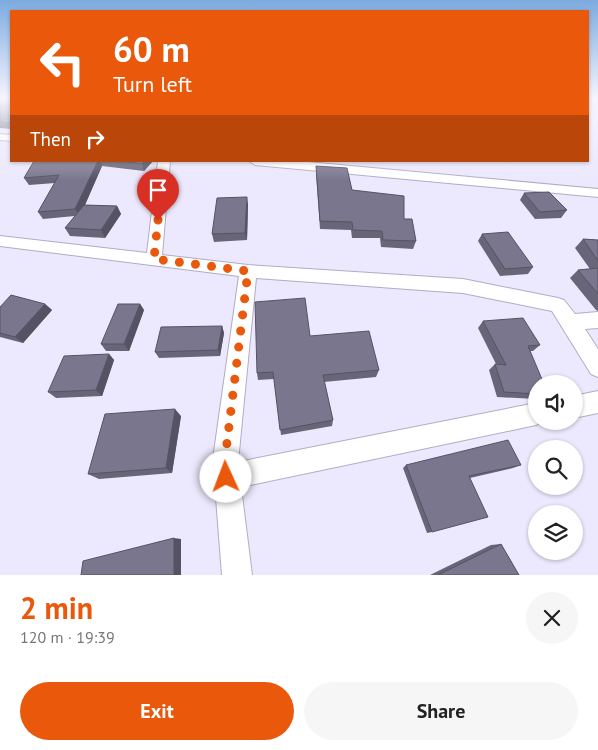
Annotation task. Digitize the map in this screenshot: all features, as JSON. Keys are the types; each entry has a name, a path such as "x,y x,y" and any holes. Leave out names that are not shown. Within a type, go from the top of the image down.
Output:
{"street":[{"path":"154,259 164,162"},
{"path":"266,162 598,193"},
{"path":"0,241 248,271 463,286 558,305 598,367"},
{"path":"236,575 225,459 248,271"},
{"path":"570,322 598,320"},
{"path":"583,404 598,402"},
{"path":"226,477 528,416"}],"building":[{"path":"33,162 98,162 75,209 38,212 59,175 24,178"},
{"path":"316,166 347,168 352,190 404,196 404,219 412,219 416,241 383,240 382,231 353,230 352,222 320,221"},
{"path":"549,192 567,210 540,212 524,193"},
{"path":"247,197 245,233 212,234 217,198"},
{"path":"84,205 117,206 101,230 65,228"},
{"path":"508,232 533,267 505,269 482,234"},
{"path":"583,239 598,240 598,261"},
{"path":"598,268 598,294 578,270"},
{"path":"11,295 45,304 15,337 0,333 0,307"},
{"path":"305,298 310,336 369,331 379,370 323,375 333,420 280,430 273,372 257,373 255,302"},
{"path":"118,304 140,304 124,344 101,344"},
{"path":"523,318 540,345 528,346 540,375 528,375 528,394 504,392 495,364 506,365 483,321"},
{"path":"222,326 218,350 155,352 161,327"},
{"path":"109,354 96,390 48,392 64,356"},
{"path":"175,409 166,468 88,474 105,414"},
{"path":"508,440 521,465 469,476 488,517 432,532 406,465"},
{"path":"174,538 174,575 81,575 83,561"},
{"path":"501,544 519,575 438,575"}],"route":[{"path":"158,220 154,259 248,271 225,459 226,477"}]}
